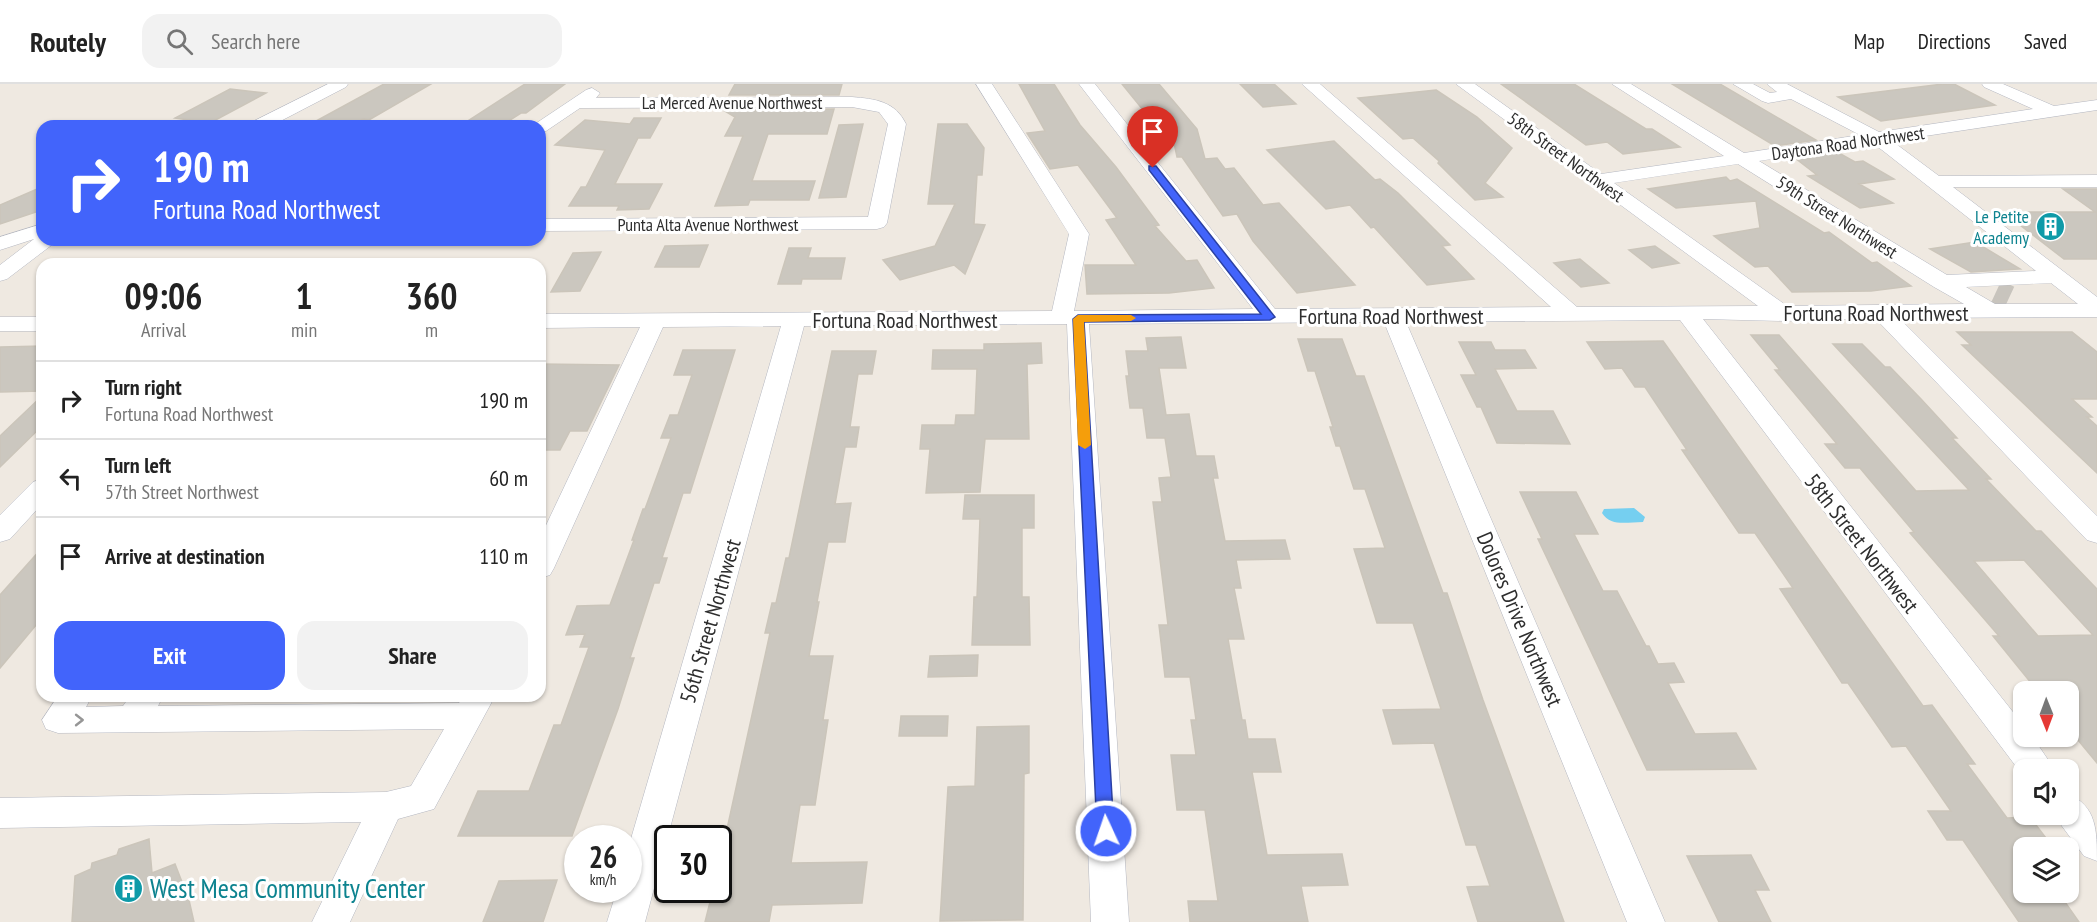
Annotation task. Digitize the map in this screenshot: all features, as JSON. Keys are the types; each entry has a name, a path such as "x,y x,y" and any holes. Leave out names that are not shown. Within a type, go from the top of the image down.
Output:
{"street":[{"path":"270,120 340,84"},
{"path":"546,123 606,84"},
{"path":"984,84 1079,234 1070,319 1110,922"},
{"path":"1087,84 1270,317"},
{"path":"1310,84 1573,315"},
{"name":"58th Street Northwest","path":"1464,84 1784,314"},
{"name":"59th Street Northwest","path":"1620,84 1670,114 1746,151 1942,282 2007,296"},
{"path":"1741,84 1794,94 1878,139 2097,309"},
{"path":"1990,84 2053,112"},
{"path":"1658,90 1692,110 1746,151"},
{"path":"1771,91 1822,128"},
{"name":"La Merced Avenue Northwest","path":"577,103 852,102 885,108 894,114 897,124 877,224"},
{"name":"Daytona Road Northwest","path":"1598,180 1746,151 1878,139 2097,105"},
{"path":"1670,114 1692,110"},
{"path":"1936,182 2097,181"},
{"name":"Punta Alta Avenue Northwest","path":"546,225 877,224"},
{"path":"0,244 36,232"},
{"path":"0,275 38,246"},
{"path":"1942,282 2007,296 2056,276"},
{"name":"Fortuna Road Northwest","path":"546,321 1882,313 2007,296 2097,309"},
{"path":"1882,313 2097,533"},
{"name":"58th Street Northwest","path":"1688,315 2030,759"},
{"name":"Dolores Drive Northwest","path":"1392,316 1647,922"},
{"name":"56th Street Northwest","path":"626,922 794,320"},
{"path":"546,555 654,321"},
{"path":"0,324 36,324"},
{"path":"0,532 36,494"},
{"path":"0,813 386,807 422,798 474,706 139,708 58,720 72,702"},
{"path":"331,922 386,807"},
{"path":"2079,822 2097,845"}],"water":[{"path":"1634,508 1645,517 1643,522 1615,522 1602,513 1604,509"}],"building":[{"path":"384,84 431,84 369,120 318,120"},
{"path":"525,84 565,84 526,113 521,113 510,120 469,120"},
{"path":"735,84 842,84 839,95 729,95"},
{"path":"1019,84 1054,84 1080,125 1116,167 1159,225 1155,226 1186,261 1197,260 1214,288 1169,293 1087,294 1085,265 1136,265 1106,220 1117,218 1078,165 1050,169 1027,133 1045,131"},
{"path":"1122,84 1159,84 1197,129 1205,159 1217,158 1225,169 1234,168 1263,205 1279,203 1355,285 1297,293 1253,241 1237,214 1223,216 1182,157 1177,157 1169,119 1152,121"},
{"path":"1240,84 1274,84 1296,104 1263,107"},
{"path":"1501,84 1574,84 1646,129 1652,129 1680,147 1623,154 1607,142 1586,145"},
{"path":"1672,84 1720,84 1816,140 1775,146"},
{"path":"1954,84 1995,105 1881,121 1838,97"},
{"path":"230,89 266,93 216,120 175,118"},
{"path":"1436,90 1477,117 1512,148 1485,183 1503,197 1475,200 1438,163 1439,161 1413,138 1403,139 1358,98"},
{"path":"834,109 827,134 768,134 752,181 815,181 809,200 750,200 748,205 715,206 743,136 725,136 735,117 723,110"},
{"path":"634,118 661,118 650,138 638,138 615,184 662,184 649,209 617,210 619,206 569,206 581,187 586,187 605,150 555,145 585,120 630,124"},
{"path":"863,124 846,197 819,198 839,125"},
{"path":"938,124 967,124 984,148 982,175 977,175 974,224 985,225 965,274 954,265 900,280 883,260 935,246 955,204 928,204"},
{"path":"1334,141 1375,180 1380,179 1398,193 1450,245 1442,246 1474,279 1427,285 1374,227 1371,228 1350,205 1326,209 1267,150"},
{"path":"1837,152 1855,162 1863,161 1894,179 1859,184 1893,203 1860,208 1808,176 1817,175 1795,158"},
{"path":"1726,177 1730,181 1737,179 1824,233 1829,232 1872,263 1877,262 1911,286 1871,291 1792,292 1768,266 1755,267 1714,236 1760,228 1756,201 1676,208 1648,189"},
{"name":"Le Petite Academy","path":"2063,189 2097,189 2097,259 2064,259 2003,212 2095,212"},
{"path":"36,190 36,212 0,224 0,205"},
{"path":"1975,242 2020,269 1971,272 1930,249"},
{"path":"708,245 699,267 655,267 665,246"},
{"path":"1655,246 1679,263 1652,268 1629,250"},
{"path":"789,248 811,248 808,258 845,258 841,279 802,279 801,284 778,284"},
{"path":"601,252 580,291 551,292 573,253"},
{"path":"1580,259 1609,283 1581,287 1554,263"},
{"path":"1957,332 2072,332 2097,352 2097,399 2072,399 2092,417 2087,417 2097,426 2097,473 1962,345 1971,345"},
{"path":"1751,335 1779,335 1916,491 1969,490 1833,344 1862,344 1885,367 1890,367 1921,399 1957,438 1952,438 1991,479 1986,479 2097,589 2097,763 2079,741 2079,681 2030,681 1993,636 1999,636 1910,533 1914,532 1860,468 1845,468 1825,444 1837,444 1775,370 1780,370","holes":["2024,560 2093,635 2038,636 1974,561"]},
{"path":"1181,337 1186,368 1159,368 1166,415 1189,414 1196,456 1214,456 1218,478 1213,478 1225,541 1285,540 1290,559 1236,560 1241,588 1234,588 1244,639 1228,639 1242,720 1245,720 1248,739 1275,739 1281,772 1252,772 1267,855 1342,854 1348,885 1301,886 1308,922 1190,922 1188,901 1218,901 1205,810 1177,810 1171,755 1196,755 1191,720 1196,720 1190,677 1165,677 1159,625 1168,625 1153,502 1162,502 1159,478 1171,477 1165,438 1147,438 1143,408 1130,408 1126,376 1129,376 1126,351 1148,351 1146,338"},
{"path":"1298,339 1342,339 1356,376 1364,376 1443,593 1447,593 1483,700 1564,922 1478,922 1467,887 1490,886 1476,845 1466,845 1434,743 1393,744 1383,710 1441,709 1413,623 1377,623 1354,549 1385,548 1365,489 1354,489 1340,446 1336,446 1330,427 1333,427 1315,371 1308,371"},
{"path":"1663,341 1923,706 1932,705 1975,764 1967,764 2007,818 2013,818 2013,825 2036,825 2045,837 2013,837 2013,903 2066,903 2079,922 2019,922 1963,840 1947,840 1928,811 1951,811 1906,746 1892,747 1848,683 1842,683 1780,589 1793,588 1755,533 1739,533 1682,450 1687,450 1645,387 1635,387 1622,368 1605,369 1587,342"},
{"path":"1459,342 1491,342 1495,350 1525,350 1536,368 1495,369 1517,411 1553,411 1570,444 1497,443 1481,407 1477,407 1461,375 1476,375"},
{"path":"1041,343 1042,363 1027,364 1029,439 985,439 980,492 926,493 930,449 920,449 922,425 955,425 956,415 975,415 977,369 932,369 933,350 984,350 984,344"},
{"path":"36,346 36,391 0,392 0,347"},
{"path":"683,350 735,350 690,493 683,493 662,558 667,558 659,583 654,583 630,658 634,658 618,709 576,825 564,825 564,836 458,836 478,791 529,791 554,725 561,725 589,647 580,647 585,634 566,635 577,606 610,605 643,509 645,509 671,438 661,438 670,415 678,415 692,375 674,375"},
{"path":"832,351 876,351 872,374 858,374 850,427 859,427 856,447 845,447 835,504 851,503 845,542 828,542 817,602 819,602 809,656 833,656 823,720 828,720 815,805 800,805 791,863 867,862 862,903 772,905 769,922 705,922 710,903 732,903 732,825 728,825 770,633 765,633 772,603 776,603 786,558 789,558"},
{"path":"546,364 619,365 587,431 570,431 560,450 546,450"},
{"path":"36,402 36,432 0,467 0,436"},
{"path":"1520,492 1576,492 1598,534 1574,534 1603,591 1617,591 1658,664 1674,663 1684,682 1668,683 1695,734 1736,733 1756,769 1647,770 1538,539 1542,539"},
{"path":"965,495 1034,495 1034,528 1022,528 1022,597 1029,597 1030,645 972,645 974,597 977,597 980,519 963,519"},
{"path":"36,555 36,625 0,668 0,595"},
{"path":"978,655 977,676 928,677 930,656"},
{"path":"901,716 948,716 947,736 899,736"},
{"path":"1029,726 1029,773 1024,774 1023,920 940,921 948,787 975,786 977,727"},
{"name":"West Mesa Community Center","path":"149,839 152,873 175,864 189,900 194,922 72,922 75,876 91,869 92,863 117,855 119,849"},
{"path":"1751,855 1769,890 1755,890 1771,922 1719,922 1687,856"},
{"path":"557,880 543,922 483,922 499,881"}],"tunnel":[{"path":"1996,292 2009,298"}],"slow traffic":[{"path":"1085,445 1078,319 1131,318"}],"place":[{"name":"Le Petite Academy","path":"2050,226"},
{"name":"West Mesa Community Center","path":"129,888"}],"route":[{"path":"1106,831 1078,319 1270,317 1153,168"}]}
